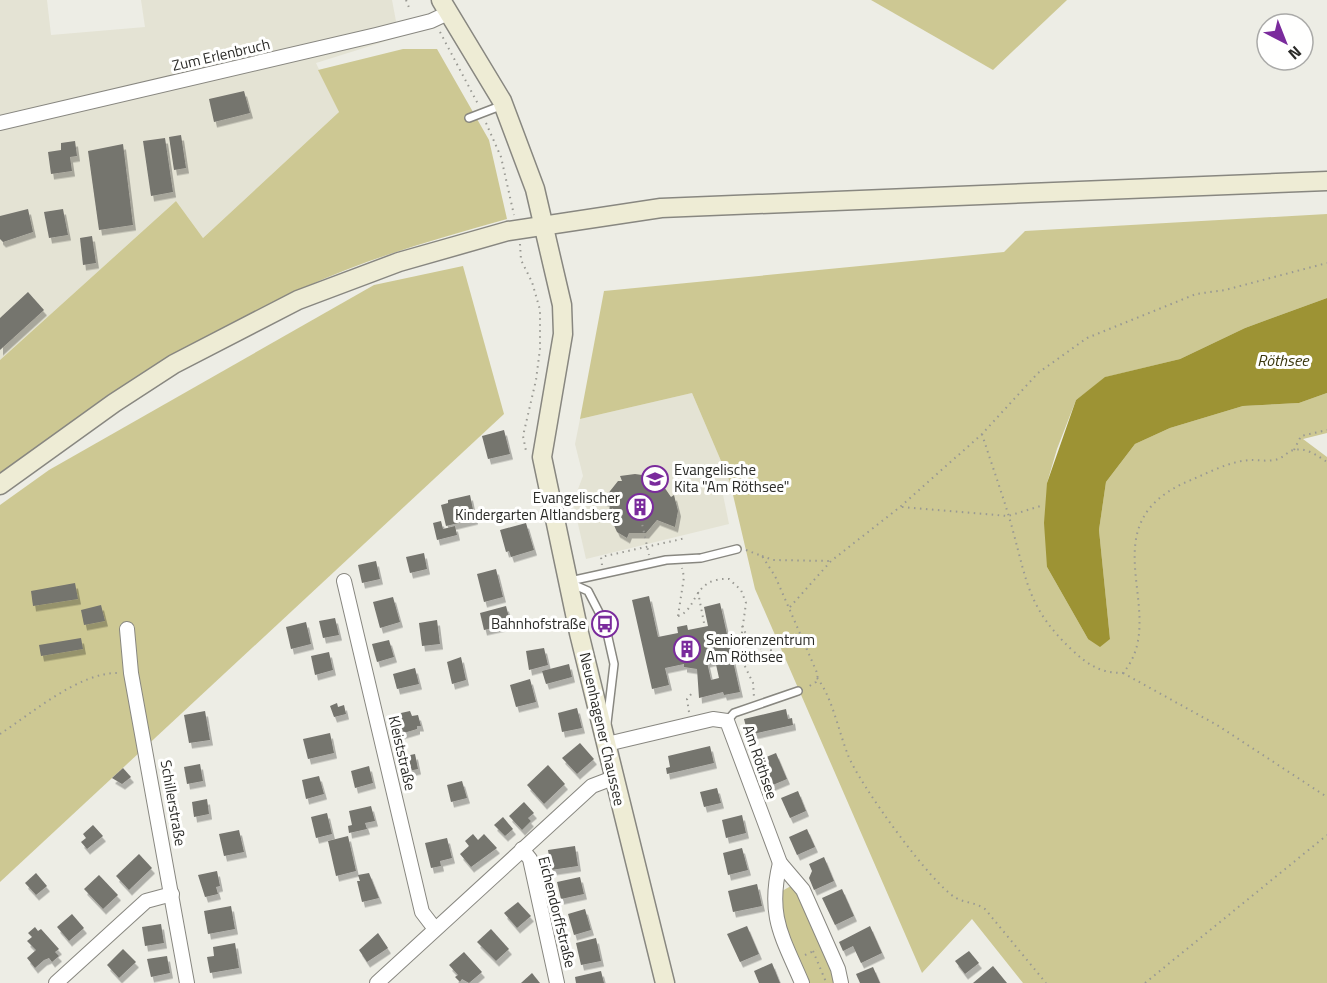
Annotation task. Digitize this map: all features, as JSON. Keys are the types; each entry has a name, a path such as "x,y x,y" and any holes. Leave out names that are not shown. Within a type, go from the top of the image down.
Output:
{"main road":[{"name":"Neuenhagener Chaussee","path":"445,7 503,104 535,189 544,226 561,304 562,334 542,457 613,778 665,983"},
{"path":"0,485 114,403 174,364 298,300 399,262 508,231 684,207 1327,181"}],"street":[{"name":"Zum Erlenbruch","path":"0,123 431,21 445,7"},
{"name":"Kleiststraße","path":"344,581 422,912 435,929"},
{"name":"Schillerstraße","path":"127,629 131,673 187,983"},
{"name":"Am Röthsee","path":"605,737 713,718 727,721 780,863 803,890 841,983"},
{"path":"377,983 592,786 613,778"},
{"name":"Eichendorffstraße","path":"522,849 530,859 557,983"},
{"name":"Am Röthsee","path":"780,863 774,901 775,920 802,983"},
{"path":"56,983 146,901 172,894"}],"lane":[{"path":"469,118 503,104"},
{"path":"568,582 652,563 701,558 737,549"},
{"path":"568,582 588,591 605,624 614,664 614,680 605,737"},
{"path":"727,721 734,713 798,691"}],"path":[{"path":"406,0 410,10"},
{"path":"790,607 831,561 900,507 982,434 1038,373 1087,338 1196,294 1225,290 1327,263"},
{"path":"1123,673 1131,663 1136,650 1139,614 1134,551 1148,510 1166,491 1195,478 1240,460 1278,459 1294,450 1301,436 1327,430"},
{"path":"982,434 1008,516 1023,575 1038,611 1084,661 1107,673 1123,673 1217,725 1327,797"},
{"path":"1294,450 1313,453 1327,462"},
{"path":"900,507 1008,516 1044,505"},
{"path":"641,519 652,563"},
{"path":"604,574 601,557 686,538"},
{"path":"737,549 773,560 831,561"},
{"path":"762,556 790,607 848,757 912,852 942,887 956,898 975,902 985,909 1046,983"},
{"path":"681,559 684,577 678,616 685,613 698,592 715,580 729,579 741,590 746,603 739,654 753,683 756,705"},
{"path":"698,592 704,623"},
{"path":"742,626 746,634 761,649"},
{"path":"0,734 79,683 102,672 131,673"},
{"path":"798,691 816,682 817,678"},
{"path":"1146,983 1327,835"},
{"path":"792,960 827,946"},
{"path":"813,951 827,983"}],"shaded area":[{"path":"0,0 47,0 51,35 145,27 141,0 392,0 399,37 316,63 339,112 203,238 176,201 0,360"},
{"path":"871,0 1067,0 993,70"},
{"path":"403,49 437,49 489,140 507,219 402,250 351,268 261,309 184,352 73,424 0,475 0,360 176,201 203,238 339,112 318,70"},
{"path":"1327,214 1327,298 1245,328 1180,359 1106,377 1076,400 1047,483 1047,567 1088,639 1110,639 1099,530 1106,482 1135,444 1170,428 1243,406 1299,403 1327,393 1327,433 1303,439 1327,457 1327,983 1023,983 972,919 922,973 755,589 730,482 692,393 580,419 604,291 1004,252 1025,231"},
{"path":"463,266 504,414 0,882 0,505 49,470 374,285"},
{"name":"Evangelische Kita \"Am Röthsee\"","path":"692,393 730,482 721,485 729,524 586,559 573,502 583,476 575,444 580,419"},
{"path":"791,886 796,889 833,969 836,983 807,983 780,920 782,891"}],"water":[{"name":"Röthsee","path":"1327,298 1327,393 1299,403 1243,406 1170,428 1135,444 1106,482 1099,530 1110,639 1100,647 1088,639 1047,567 1044,523 1047,483 1076,400 1105,377 1180,359 1245,328"}],"building":[{"path":"244,91 250,113 214,122 209,99"},
{"path":"181,135 186,168 174,170 169,137"},
{"path":"165,138 173,192 151,196 143,141"},
{"path":"75,141 77,156 70,157 72,171 51,174 48,152 61,150 61,143"},
{"path":"123,144 133,225 99,230 88,151"},
{"path":"28,209 33,232 3,242 0,239 0,216"},
{"path":"63,209 68,235 49,238 44,212"},
{"path":"92,236 96,263 83,265 80,238"},
{"path":"28,292 44,310 0,350 0,318"},
{"path":"504,430 510,454 488,459 482,436"},
{"name":"Evangelischer Kindergarten Altlandsberg","path":"635,474 649,476 662,484 671,497 674,495 678,511 675,527 657,520 646,533 629,533 627,538 617,532 609,514 610,503 603,500 618,481 622,481 620,476"},
{"path":"470,495 475,519 446,526 441,505 448,503 448,500"},
{"path":"441,521 443,529 455,526 457,535 437,540 433,523"},
{"path":"526,523 534,550 511,557 509,551 506,552 500,530"},
{"path":"424,553 427,569 410,573 406,557"},
{"path":"376,561 380,579 362,583 358,565"},
{"path":"496,569 503,597 484,602 477,574"},
{"path":"75,583 78,599 33,606 31,591"},
{"name":"Seniorenzentrum Am Röthsee","path":"649,596 658,637 678,633 677,627 687,625 688,630 708,626 704,607 720,603 740,692 724,695 723,692 699,698 697,669 684,667 684,664 665,668 669,685 652,689 632,600","holes":["715,660 719,678 711,680 707,662"]},
{"path":"393,597 400,622 380,628 373,602"},
{"path":"101,605 105,621 84,625 81,610"},
{"path":"506,606 511,624 484,630 480,613"},
{"path":"335,618 339,635 323,638 319,621"},
{"path":"437,620 440,644 422,646 419,623"},
{"path":"306,622 311,644 291,649 286,627"},
{"path":"81,638 83,649 41,656 39,645"},
{"path":"389,640 394,657 377,662 372,644"},
{"path":"544,648 548,665 529,670 526,651"},
{"path":"329,652 333,670 315,675 311,656"},
{"path":"461,657 466,680 452,684 447,662"},
{"path":"569,664 572,677 546,684 542,671"},
{"path":"415,668 419,684 397,689 393,674"},
{"path":"530,679 536,702 516,707 510,685"},
{"path":"337,703 338,707 344,705 346,714 334,717 330,706"},
{"path":"577,708 582,728 562,732 558,713"},
{"path":"786,709 788,719 792,718 793,725 748,735 744,719"},
{"path":"205,711 210,740 189,743 184,715"},
{"path":"410,711 412,716 418,715 421,726 397,735 392,715"},
{"path":"330,733 334,753 308,759 303,739"},
{"path":"580,743 594,759 577,774 562,758"},
{"path":"710,746 714,763 667,774 666,768 670,767 668,756"},
{"path":"776,753 787,779 768,787 757,761"},
{"path":"415,754 418,769 404,772 401,757"},
{"path":"200,764 203,781 187,784 184,767"},
{"path":"548,765 565,784 544,804 527,785"},
{"path":"369,766 373,783 355,788 351,771"},
{"path":"123,768 131,777 122,784 112,778"},
{"path":"319,776 324,794 306,799 302,780"},
{"path":"462,781 467,798 451,802 447,785"},
{"path":"717,788 721,803 704,807 700,792"},
{"path":"798,791 806,811 790,818 781,798"},
{"path":"207,799 209,814 194,817 192,802"},
{"path":"524,802 534,813 528,818 531,821 522,830 509,816"},
{"path":"371,806 375,821 365,823 367,829 349,833 348,826 352,825 349,811"},
{"path":"327,813 332,834 316,838 311,817"},
{"path":"742,815 746,833 726,838 722,820"},
{"path":"503,817 513,829 505,836 494,825"},
{"path":"93,825 103,836 87,849 81,842 86,838 83,834"},
{"path":"807,829 815,847 797,855 789,837"},
{"path":"239,830 244,852 224,856 219,834"},
{"path":"473,834 478,840 484,834 497,848 471,867 460,854 469,846 465,841"},
{"path":"348,836 356,871 336,876 328,841"},
{"path":"447,838 452,858 440,861 441,866 431,868 425,843"},
{"path":"575,846 578,866 551,870 548,850"},
{"path":"742,848 748,870 728,875 723,853"},
{"path":"139,854 152,868 129,890 116,876"},
{"path":"824,857 834,881 814,890 809,878 812,871 809,864"},
{"path":"217,871 220,886 216,887 218,894 205,897 198,875"},
{"path":"36,873 47,886 36,895 25,883"},
{"path":"369,873 379,898 362,902 357,881 360,881 358,875"},
{"path":"99,875 118,895 103,909 84,889"},
{"path":"580,877 584,894 561,899 557,882"},
{"path":"757,884 762,906 733,912 728,891"},
{"path":"842,889 854,916 835,925 822,898"},
{"path":"518,902 531,916 517,928 504,913"},
{"path":"231,906 235,929 208,934 204,911"},
{"path":"585,909 591,930 574,935 568,914"},
{"path":"72,914 84,928 69,941 57,927"},
{"path":"161,924 164,943 145,946 142,927"},
{"path":"747,926 759,954 740,962 727,934"},
{"path":"870,926 882,953 861,963 853,946 843,951 839,942"},
{"path":"35,927 38,931 41,929 59,949 55,952 59,956 52,962 49,958 44,960 35,968 27,958 36,950 27,941 32,937 28,933"},
{"path":"491,929 509,949 496,961 477,942"},
{"path":"378,933 388,948 367,962 359,950"},
{"path":"596,938 601,961 581,965 576,943"},
{"path":"235,943 239,968 210,973 207,957 214,956 213,947"},
{"path":"123,949 136,962 119,978 107,965"},
{"path":"969,951 979,963 965,974 955,961"},
{"path":"464,952 482,972 469,983 462,979 460,982 455,977 458,975 449,965"},
{"path":"167,956 170,973 151,977 147,959"},
{"path":"772,963 780,983 759,983 754,971"},
{"path":"993,966 1007,983 973,983"},
{"path":"873,967 880,983 860,983 856,974"},
{"path":"601,971 604,983 576,983 575,977"},
{"path":"532,973 540,983 521,983"}],"place":[{"name":"Evangelische Kita \"Am Röthsee\"","path":"655,479"},
{"name":"Evangelischer Kindergarten Altlandsberg","path":"640,507"},
{"name":"Bahnhofstraße","path":"605,624"},
{"name":"Seniorenzentrum Am Röthsee","path":"687,649"}]}
